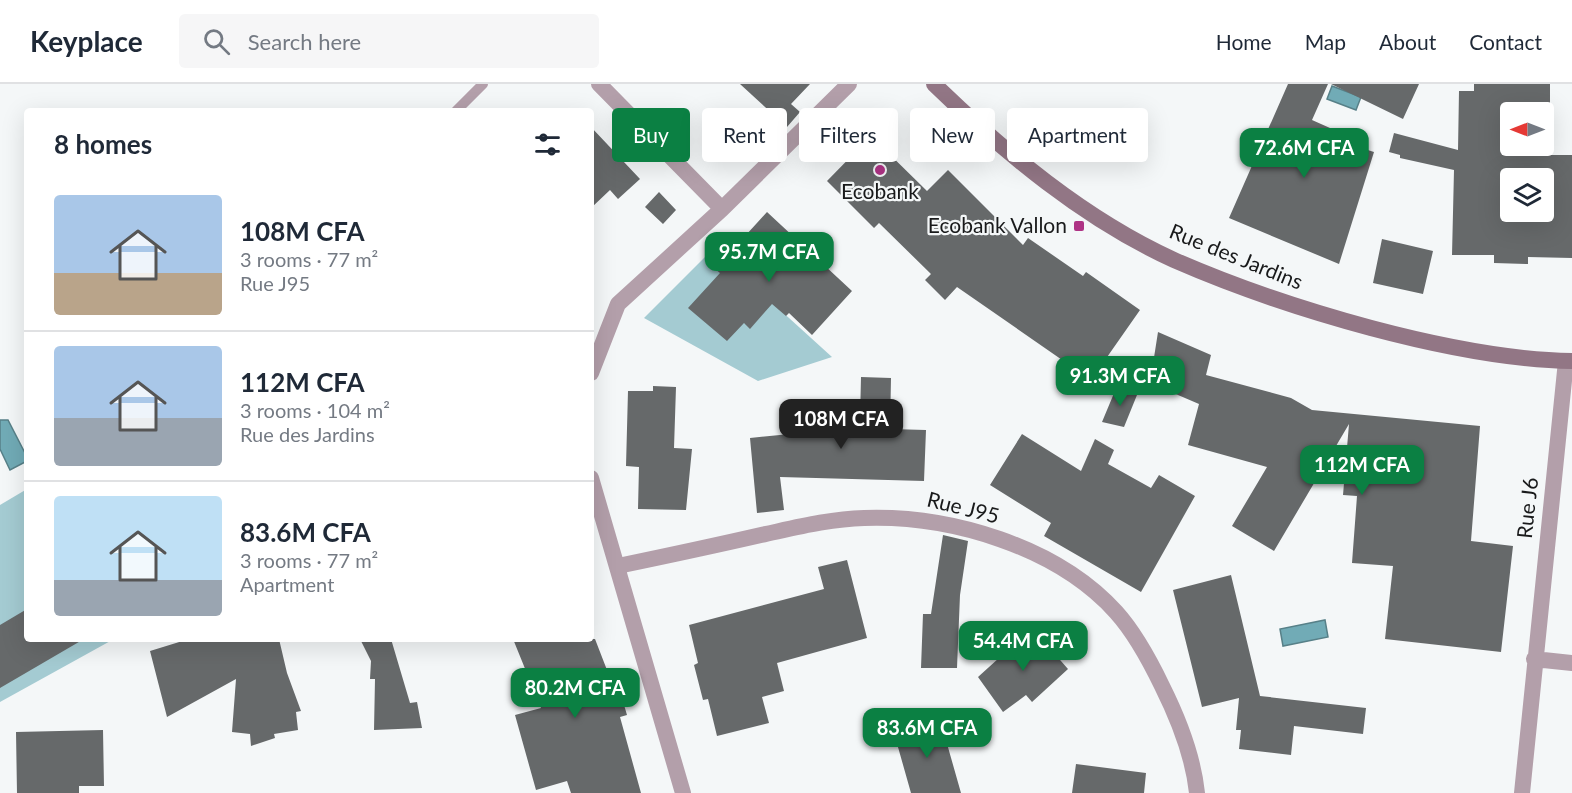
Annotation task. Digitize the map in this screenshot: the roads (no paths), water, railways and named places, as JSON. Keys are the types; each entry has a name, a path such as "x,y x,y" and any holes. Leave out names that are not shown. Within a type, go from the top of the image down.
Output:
{"main road":[{"name":"Rue des Jardins","path":"934,84 970,119 1042,178 1099,218 1172,259 1249,291 1331,318 1405,337 1478,351 1569,361"}],"street":[{"path":"599,84 722,209"},
{"path":"594,365 618,304 722,209 849,84"},
{"name":"Rue J6","path":"1521,793 1534,659 1569,361"},
{"path":"594,488 683,793"},
{"name":"Rue J95","path":"618,567 799,527 861,518 908,518 977,530 1032,552 1078,580 1116,612 1151,663 1179,719 1195,773 1197,793"},
{"path":"1534,659 1572,663"}],"lane":[{"path":"459,108 483,84"}],"place":[{"name":"Ecobank","path":"880,170"},
{"name":"Ecobank Vallon","path":"1079,226"}]}
